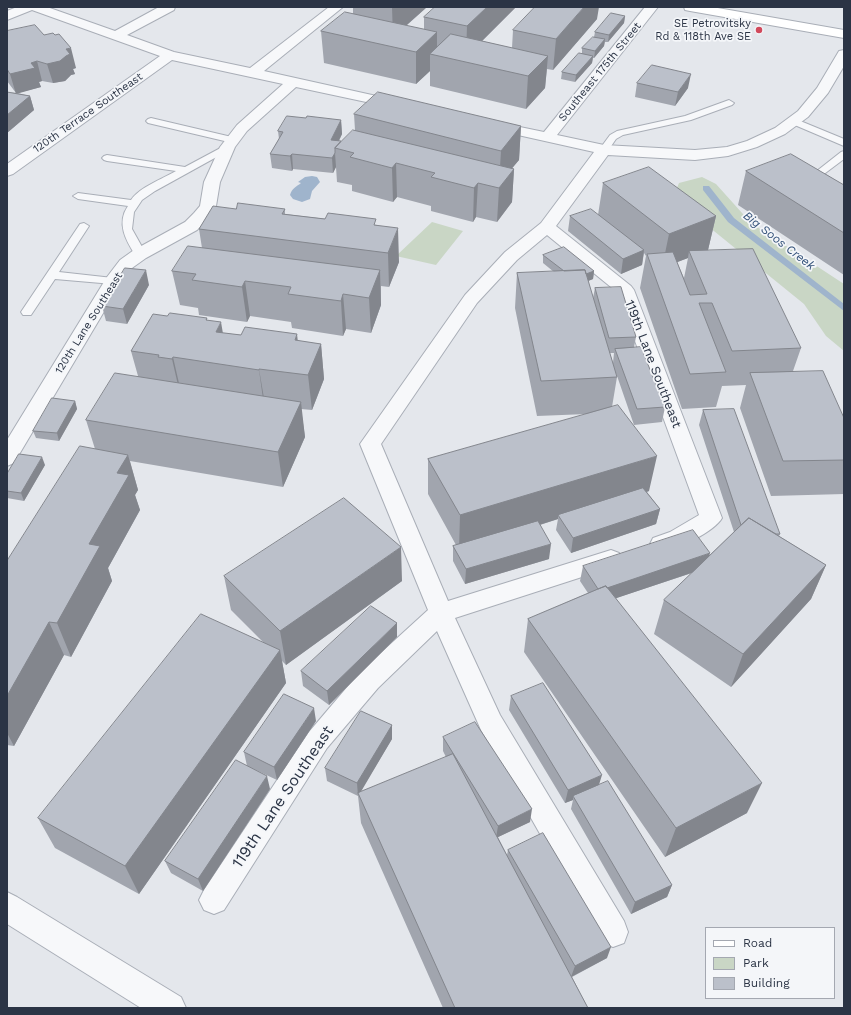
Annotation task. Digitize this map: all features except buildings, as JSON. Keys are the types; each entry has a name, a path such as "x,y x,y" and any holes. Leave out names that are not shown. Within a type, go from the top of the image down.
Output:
{"main road":[{"path":"690,7 844,34"}],"street":[{"path":"7,16 28,7"},
{"path":"35,7 170,55 416,109"},
{"path":"114,36 169,7"},
{"path":"253,73 337,7"},
{"name":"Southeast 175th Street","path":"547,138 652,7"},
{"name":"Southeast 175th Street","path":"478,122 604,150 696,155 728,151 752,144 780,131 803,114 823,90 844,54"},
{"name":"120th Terrace Southeast","path":"7,171 170,55"},
{"name":"120th Lane Southeast","path":"7,458 113,281 126,264 140,254 191,226 200,217 208,206 212,182 230,144 242,128 293,82"},
{"path":"604,150 547,227 511,256 471,299 370,444 441,612 490,722 613,932"},
{"name":"119th Lane Southeast","path":"214,900 318,740 369,680 441,612 678,538 711,518 625,290 547,227"},
{"path":"7,907 170,1008"}],"lane":[{"path":"604,150 613,137 620,133 688,118 729,103"},
{"path":"151,121 230,144"},
{"path":"793,121 844,143"},
{"path":"140,254 127,229 129,212 138,198 230,144"},
{"path":"844,154 818,174 844,192"},
{"path":"107,158 187,170"},
{"path":"78,196 135,204"},
{"path":"27,312 84,226"},
{"path":"52,275 113,281"}],"green space":[{"path":"702,177 716,184 751,223 844,284 844,351 826,336 804,304 688,210 675,193 679,183"},
{"path":"432,222 463,231 436,265 396,256"}],"water":[{"path":"305,177 317,177 320,182 312,191 310,199 302,202 293,199 290,195 293,189 301,183 298,182"}],"waterway":[{"name":"Big Soos Creek","path":"706,188 731,220 844,308"}],"place":[{"name":"SE Petrovitsky Rd & 118th Ave SE","path":"759,30"}]}
